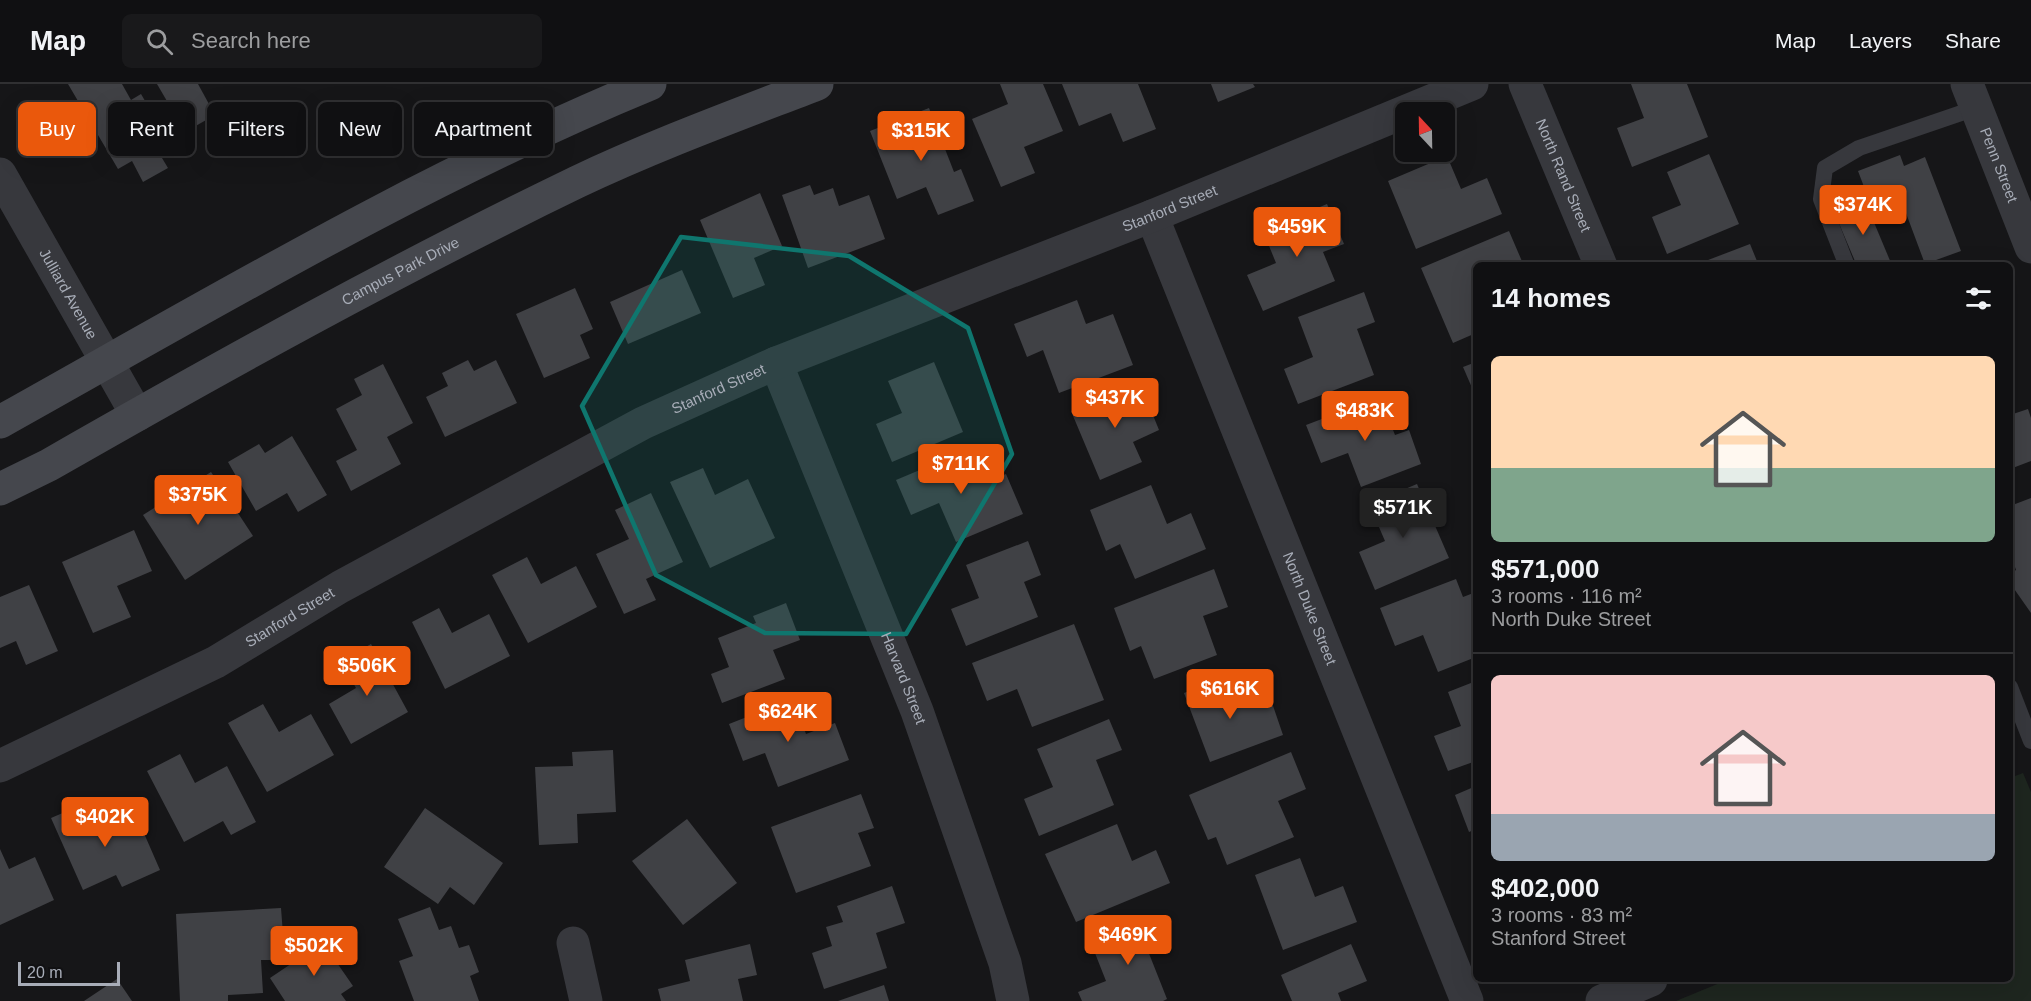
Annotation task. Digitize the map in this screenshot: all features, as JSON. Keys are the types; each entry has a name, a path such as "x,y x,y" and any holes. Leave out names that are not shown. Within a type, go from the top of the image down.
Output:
{"street":[{"path":"0,422 237,288 413,194 602,104 651,84"},
{"name":"Campus Park Drive","path":"0,489 49,465 400,270 579,182 705,128 817,84"},
{"name":"Stanford Street","path":"0,766 216,662 340,587 643,423 776,363 1152,216 1472,84"},
{"name":"North Rand Street","path":"1525,84 1599,262"},
{"name":"Penn Street","path":"1972,96 2031,246"},
{"name":"Julliard Avenue","path":"0,174 136,415"},
{"name":"North Duke Street","path":"1152,216 1467,1001"},
{"name":"Harvard Street","path":"776,363 917,711 1005,963 1013,1001"},
{"path":"573,943 586,1001"},
{"path":"1602,1001 1646,982"}],"lane":[{"path":"1845,262 1821,199 1824,168 1859,148 1972,96"},
{"path":"2013,695 2031,741"}],"highlighted area":[{"path":"681,237 849,256 968,328 1012,454 906,634 765,633 656,575 582,406"}],"shaded area":[{"path":"2023,773 2031,792 2031,1001 1676,1001 1722,982 2013,982 2013,777"}],"building":[{"path":"68,84 122,84 131,100 141,94 146,102 108,102 108,152 96,132 96,102 79,102"},
{"path":"157,84 198,84 208,102 207,120 195,126 195,102 168,102"},
{"path":"1000,84 1043,84 1063,131 1024,147 1035,173 1001,187 972,119 1008,104"},
{"path":"1062,84 1138,84 1156,129 1123,142 1111,113 1079,126"},
{"path":"1211,84 1253,84 1255,87 1218,102"},
{"path":"1631,84 1687,84 1708,137 1632,167 1617,128 1644,118"},
{"path":"929,108 954,172 961,169 974,201 938,215 926,187 897,199 870,131"},
{"path":"1709,154 1739,224 1667,254 1652,217 1681,205 1667,172"},
{"path":"1900,155 1904,166 1925,157 1961,251 1931,262 1924,262 1897,189 1869,200 1858,171"},
{"path":"110,156 161,156 168,168 143,182 132,161 118,169"},
{"path":"1433,162 1450,162 1461,189 1487,178 1502,214 1416,249 1388,181"},
{"path":"810,185 814,195 833,188 839,206 869,195 885,239 808,268 782,195"},
{"path":"760,193 782,246 754,258 765,285 733,298 700,220"},
{"path":"1865,201 1891,262 1855,262 1835,214"},
{"path":"1327,204 1344,244 1323,252 1335,281 1263,311 1247,275 1276,263 1263,231"},
{"path":"1509,231 1522,262 1473,262 1473,334 1453,343 1421,268"},
{"path":"1750,244 1757,262 1703,262"},
{"path":"682,270 701,313 628,344 610,302"},
{"path":"575,288 593,329 580,335 590,358 544,378 516,314"},
{"path":"1364,292 1375,322 1357,329 1374,375 1298,404 1284,369 1313,357 1298,317"},
{"path":"1077,300 1086,324 1113,314 1133,365 1059,393 1043,350 1027,357 1014,324"},
{"path":"468,360 474,371 496,360 517,403 445,437 426,397 448,386 442,373"},
{"path":"934,362 963,432 892,462 876,424 902,413 888,381"},
{"path":"1473,363 1473,390 1463,367"},
{"path":"383,364 413,423 387,437 401,464 351,491 336,461 357,450 336,409 362,395 354,379"},
{"path":"1140,383 1159,430 1133,442 1142,462 1100,480 1071,411"},
{"path":"1380,397 1395,435 1409,430 1421,464 1361,487 1348,453 1321,463 1306,425"},
{"path":"2028,409 2031,418 2031,461 2013,468 2013,414"},
{"path":"292,436 327,495 298,512 287,493 256,511 228,462 259,444 265,453"},
{"path":"972,448 986,482 1006,474 1023,514 956,542 939,503 911,515 896,480"},
{"path":"703,468 715,495 748,479 775,538 710,568 670,482"},
{"path":"211,472 253,536 185,580 143,515"},
{"path":"1417,484 1449,558 1375,590 1359,552 1385,541 1369,504"},
{"path":"1151,485 1167,524 1191,513 1206,549 1135,579 1120,544 1106,551 1090,510"},
{"path":"651,493 683,562 646,579 656,600 624,614 596,554 629,539 615,510"},
{"path":"2031,498 2031,613 2013,587 2013,572 2016,570 2013,561 2013,505"},
{"path":"134,530 152,571 117,586 131,617 93,633 62,562"},
{"path":"1028,541 1041,575 1024,582 1038,617 966,646 951,609 979,598 966,565"},
{"path":"527,557 541,584 576,566 597,607 528,643 492,575"},
{"path":"1214,569 1228,607 1203,616 1217,655 1154,679 1141,646 1130,651 1114,608"},
{"path":"1456,579 1463,597 1473,593 1473,658 1438,672 1423,635 1395,646 1380,608"},
{"path":"29,585 58,651 26,665 16,641 0,648 0,597"},
{"path":"786,603 800,640 773,650 785,679 722,703 711,674 729,667 718,638 756,623 753,616"},
{"path":"439,608 452,633 489,614 510,656 445,689 412,622"},
{"path":"1074,624 1104,700 1032,727 1017,689 987,701 972,663"},
{"path":"371,644 408,712 351,744 329,704 356,688 341,661"},
{"path":"1229,676 1240,708 1270,697 1283,735 1210,762 1184,693"},
{"path":"1473,682 1473,762 1448,771 1434,736 1461,726 1448,692"},
{"path":"793,699 806,734 835,723 849,760 778,787 765,753 743,761 729,724"},
{"path":"263,704 279,732 311,714 334,755 267,792 228,723"},
{"path":"1109,719 1122,750 1096,760 1114,805 1039,836 1024,799 1053,787 1037,749"},
{"path":"613,750 616,812 577,814 578,843 539,845 535,767 573,766 572,752"},
{"path":"1291,752 1306,789 1278,801 1294,837 1227,865 1216,837 1208,840 1189,795"},
{"path":"180,754 195,783 227,766 256,822 231,835 223,821 184,842 147,771"},
{"path":"1473,787 1473,830 1469,832 1455,795"},
{"path":"861,794 874,828 858,833 871,866 796,893 771,827"},
{"path":"86,803 98,831 136,815 160,870 122,887 116,875 83,890 51,818"},
{"path":"425,808 503,863 474,905 450,887 438,904 384,867"},
{"path":"687,819 737,883 683,925 632,861"},
{"path":"1117,824 1132,861 1156,850 1170,883 1076,922 1045,854"},
{"path":"0,849 9,869 35,857 54,900 0,925"},
{"path":"1300,858 1315,897 1343,886 1357,922 1283,950 1255,875"},
{"path":"892,886 905,923 876,933 887,968 824,989 812,953 832,946 826,927 843,922 837,906"},
{"path":"430,907 439,930 451,926 459,948 469,945 479,972 470,976 479,1001 414,1001 399,961 413,956 398,919"},
{"path":"281,908 285,960 261,960 263,993 228,995 228,1001 180,1001 176,914"},
{"path":"1155,919 1165,945 1148,951 1167,999 1163,1001 1082,1001 1078,992 1106,981 1091,943"},
{"path":"328,939 340,957 335,960 353,986 341,994 346,1001 285,1001 270,978"},
{"path":"750,944 757,975 738,979 743,1001 661,1001 658,989 690,981 685,960"},
{"path":"1351,944 1367,981 1338,993 1341,1001 1292,1001 1281,975"},
{"path":"117,979 132,1001 84,1001"},
{"path":"884,985 889,1001 838,1001"}]}
